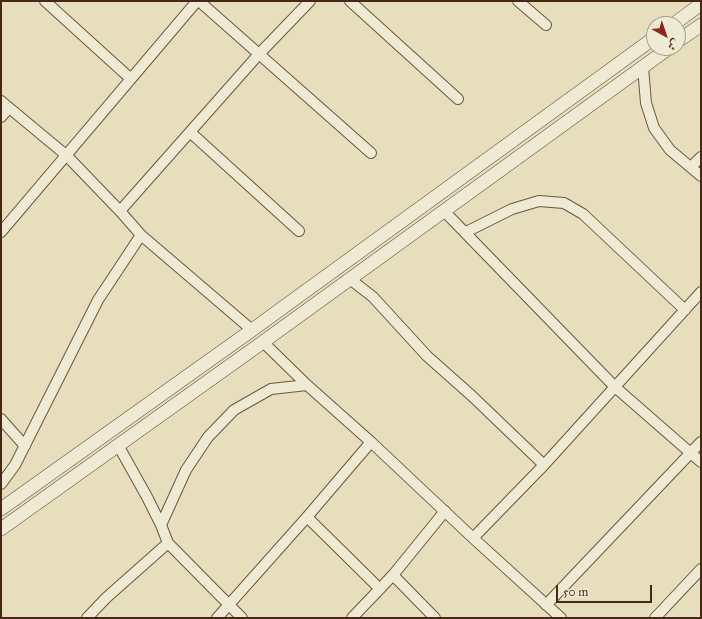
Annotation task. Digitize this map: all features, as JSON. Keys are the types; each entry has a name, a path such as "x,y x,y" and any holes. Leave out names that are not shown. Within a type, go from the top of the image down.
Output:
{"street":[{"path":"45,1 130,79"},
{"path":"1,232 198,1 371,153"},
{"path":"120,211 259,54 310,1"},
{"path":"350,1 458,99"},
{"path":"518,1 546,25"},
{"path":"685,16 701,4"},
{"path":"686,35 701,25"},
{"path":"1,509 252,330 646,44"},
{"path":"1,529 263,342 658,56"},
{"path":"644,67 646,103 654,128 670,150 701,176"},
{"path":"1,101 66,155 141,235 252,330"},
{"path":"1,117 9,108"},
{"path":"190,132 298,231"},
{"path":"691,167 701,157"},
{"path":"466,232 512,209 539,201 564,203 582,214 685,310"},
{"path":"444,211 615,387 701,462"},
{"path":"1,484 15,465 98,300 141,235"},
{"path":"350,279 373,297 427,356 472,396 544,465"},
{"path":"473,538 544,465 701,292"},
{"path":"263,342 307,385 371,442 561,618"},
{"path":"161,525 186,470 208,437 234,410 271,389 307,385"},
{"path":"1,419 25,446"},
{"path":"217,618 307,517 371,442"},
{"path":"546,605 701,442"},
{"path":"118,445 161,525 168,543 242,618"},
{"path":"352,618 393,575 445,511"},
{"path":"307,517 380,589"},
{"path":"87,618 106,598 168,543"},
{"path":"655,618 701,569"},
{"path":"393,575 435,618"}]}
